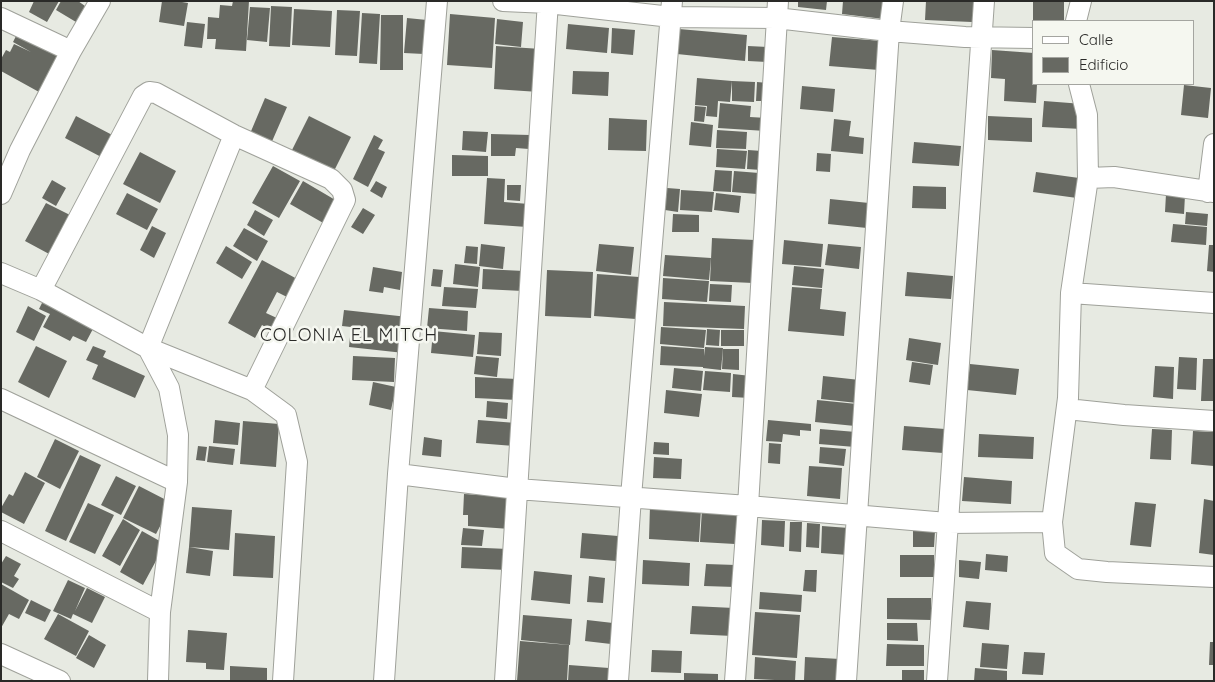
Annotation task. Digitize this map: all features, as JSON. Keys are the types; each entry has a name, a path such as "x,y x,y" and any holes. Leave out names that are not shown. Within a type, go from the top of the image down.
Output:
{"street":[{"path":"1,194 10,152 100,1"},
{"path":"384,681 398,474 437,1"},
{"path":"503,1 672,9 777,10 889,31 982,38 1032,38"},
{"path":"846,681 889,31 893,1"},
{"path":"937,681 984,1"},
{"path":"1076,20 1081,1"},
{"path":"504,681 518,490 548,2"},
{"path":"618,681 631,497 672,9"},
{"path":"735,681 748,506 777,10"},
{"path":"1,18 71,51"},
{"path":"1079,85 1087,115 1088,178 1071,293 1068,398 1052,522 1055,553 1078,569 1214,577"},
{"path":"41,290 143,96 149,92 156,93 234,135 331,180 342,190 345,200 252,390"},
{"path":"158,681 160,612 177,482 178,436 169,388 148,348 234,135"},
{"path":"1088,178 1114,177 1211,192 1214,144"},
{"path":"1,273 41,290 148,348 252,390 286,415 297,462 282,681"},
{"path":"1071,293 1214,303"},
{"path":"1,398 177,482"},
{"path":"1067,409 1214,421"},
{"path":"398,474 518,490 748,506 947,524 1052,522"},
{"path":"1,531 160,612"},
{"path":"1,654 60,681"}],"building":[{"path":"34,1 59,1 47,22 29,12"},
{"path":"61,1 78,1 85,6 76,22 56,10"},
{"path":"162,1 188,3 184,26 159,22"},
{"path":"233,1 249,1 246,51 215,49 216,39 207,39 208,17 219,18 220,5 232,6"},
{"path":"798,1 827,1 826,10 798,7"},
{"path":"843,1 886,1 884,19 842,14"},
{"path":"926,1 974,1 972,22 925,20"},
{"path":"1033,1 1064,1 1064,20 1033,20"},
{"path":"271,6 292,7 290,47 269,46"},
{"path":"250,7 270,8 267,42 247,40"},
{"path":"294,9 332,11 330,47 292,45"},
{"path":"337,10 360,11 357,56 335,55"},
{"path":"362,13 380,14 377,64 359,63"},
{"path":"450,14 495,18 492,68 447,65"},
{"path":"381,15 403,15 403,70 380,70"},
{"path":"407,18 427,20 424,54 404,53"},
{"path":"497,19 523,22 521,47 495,44"},
{"path":"187,22 205,24 202,48 184,46"},
{"path":"568,24 609,28 607,53 566,49"},
{"path":"612,28 635,30 633,55 611,53"},
{"path":"679,29 747,35 745,61 677,54"},
{"path":"19,30 62,52 39,92 1,71 1,59 6,50 10,52 14,44 31,52 13,42"},
{"path":"832,37 882,41 879,70 829,66"},
{"path":"496,46 541,49 539,92 494,89"},
{"path":"748,46 768,47 767,62 748,61"},
{"path":"992,50 1032,53 1032,85 1037,85 1036,103 1004,101 1005,79 991,78"},
{"path":"573,71 609,72 608,96 572,94"},
{"path":"697,78 732,81 730,102 718,101 717,117 706,116 707,106 695,105"},
{"path":"732,81 755,82 754,102 732,101"},
{"path":"757,82 768,83 767,101 756,101"},
{"path":"1184,85 1211,88 1208,118 1181,115"},
{"path":"802,86 835,89 833,112 800,109"},
{"path":"265,98 287,107 270,146 249,136"},
{"path":"1044,101 1083,104 1082,129 1042,127"},
{"path":"720,103 751,106 750,117 767,118 766,131 718,128"},
{"path":"695,106 706,107 704,122 694,121"},
{"path":"76,116 118,138 107,160 65,138"},
{"path":"309,116 351,137 333,173 291,152"},
{"path":"988,116 1032,118 1032,142 988,140"},
{"path":"609,118 647,120 646,151 608,150"},
{"path":"834,119 851,121 849,136 864,138 863,154 831,151"},
{"path":"691,122 713,125 711,147 689,145"},
{"path":"717,130 747,132 746,149 716,148"},
{"path":"463,131 488,132 486,152 462,150"},
{"path":"491,134 530,135 529,149 516,148 515,156 491,156"},
{"path":"374,135 383,140 378,149 385,152 368,187 353,179"},
{"path":"914,142 961,146 959,166 912,163"},
{"path":"717,149 747,151 745,169 716,167"},
{"path":"748,150 762,151 761,170 747,169"},
{"path":"140,152 176,171 160,203 123,184"},
{"path":"817,153 831,154 830,172 816,171"},
{"path":"452,155 488,156 488,176 452,176"},
{"path":"273,166 300,181 279,218 252,203"},
{"path":"715,170 732,171 731,192 713,191"},
{"path":"734,171 759,173 757,194 732,192"},
{"path":"1036,172 1079,178 1077,198 1033,192"},
{"path":"487,178 505,179 504,202 529,204 527,227 484,224"},
{"path":"52,180 66,188 56,206 42,198"},
{"path":"303,181 337,201 325,224 290,204"},
{"path":"376,181 387,187 382,198 370,191"},
{"path":"507,185 521,185 520,201 507,200"},
{"path":"913,186 946,187 946,209 912,208"},
{"path":"667,188 680,189 678,212 665,210"},
{"path":"681,190 714,192 712,212 680,210"},
{"path":"127,193 158,209 147,230 116,214"},
{"path":"716,193 741,196 739,213 714,210"},
{"path":"1166,194 1185,195 1184,214 1165,212"},
{"path":"830,199 869,203 867,228 828,224"},
{"path":"46,203 72,216 51,255 25,241"},
{"path":"363,208 375,215 363,234 351,227"},
{"path":"255,210 273,220 264,236 247,225"},
{"path":"1186,212 1208,214 1207,226 1185,224"},
{"path":"673,214 699,215 699,232 672,232"},
{"path":"1173,224 1207,227 1206,245 1171,242"},
{"path":"152,226 166,233 154,258 140,250"},
{"path":"244,228 268,241 257,261 233,246"},
{"path":"712,238 755,240 753,283 710,281"},
{"path":"784,240 823,244 821,267 782,264"},
{"path":"481,244 505,247 503,269 479,266"},
{"path":"599,244 634,247 631,275 596,271"},
{"path":"828,244 861,247 859,269 825,265"},
{"path":"1209,245 1214,245 1214,272 1207,271"},
{"path":"226,246 252,262 242,279 216,263"},
{"path":"466,246 478,247 477,264 464,263"},
{"path":"665,255 711,258 709,280 663,276"},
{"path":"262,260 299,280 289,298 277,292 266,313 279,319 272,331 262,325 255,338 228,323"},
{"path":"455,264 480,267 478,287 453,284"},
{"path":"794,266 824,269 822,288 792,285"},
{"path":"373,267 402,272 400,290 384,287 383,293 369,291"},
{"path":"433,269 443,270 441,287 431,286"},
{"path":"483,269 524,271 523,291 482,289"},
{"path":"547,270 593,272 591,318 545,316"},
{"path":"907,272 953,276 951,299 905,296"},
{"path":"597,274 639,277 636,319 594,316"},
{"path":"663,278 709,281 707,302 662,299"},
{"path":"710,284 732,285 731,302 709,301"},
{"path":"444,287 478,289 476,308 442,306"},
{"path":"792,287 822,289 820,309 846,312 844,336 788,331"},
{"path":"43,301 94,327 86,342 73,336 70,341 43,327 50,314 39,309"},
{"path":"664,302 745,306 744,329 663,326"},
{"path":"28,306 46,316 34,341 16,332"},
{"path":"429,308 468,311 467,331 427,328"},
{"path":"344,310 408,317 404,353 349,347 351,327 342,326"},
{"path":"661,327 706,330 704,348 660,344"},
{"path":"707,329 720,330 719,346 706,345"},
{"path":"721,330 744,330 744,346 721,346"},
{"path":"433,331 475,335 473,357 431,353"},
{"path":"479,332 502,333 501,356 477,354"},
{"path":"909,338 941,343 938,365 906,360"},
{"path":"36,346 67,361 49,398 18,382"},
{"path":"93,346 106,351 103,357 145,376 135,398 92,379 98,365 86,360"},
{"path":"661,346 704,349 704,356 705,347 723,348 721,370 703,367 660,365"},
{"path":"723,349 739,349 739,370 722,369"},
{"path":"353,356 395,358 394,382 352,380"},
{"path":"476,356 499,358 497,377 474,374"},
{"path":"1179,357 1197,358 1196,390 1177,389"},
{"path":"1203,359 1214,359 1214,401 1201,401"},
{"path":"912,362 933,365 930,385 909,382"},
{"path":"970,364 1019,369 1016,395 967,390"},
{"path":"1155,366 1174,367 1173,399 1153,397"},
{"path":"674,368 703,371 701,391 672,388"},
{"path":"705,371 731,373 730,392 703,390"},
{"path":"733,374 751,376 750,398 732,397"},
{"path":"823,376 860,380 857,403 821,399"},
{"path":"475,377 517,379 517,400 475,398"},
{"path":"373,382 396,387 391,410 369,405"},
{"path":"666,390 702,394 699,417 664,413"},
{"path":"817,400 857,404 855,426 815,422"},
{"path":"487,401 508,403 507,419 486,417"},
{"path":"215,420 240,423 238,445 213,443"},
{"path":"478,420 516,423 514,446 476,443"},
{"path":"768,420 811,424 811,431 800,430 800,436 783,434 782,442 766,441"},
{"path":"243,421 279,424 276,467 240,464"},
{"path":"904,426 945,429 943,453 902,450"},
{"path":"820,429 856,432 855,447 819,444"},
{"path":"1152,429 1172,430 1171,460 1150,459"},
{"path":"1193,431 1214,432 1214,466 1191,464"},
{"path":"979,434 1034,437 1033,459 978,457"},
{"path":"424,437 442,440 441,457 422,455"},
{"path":"55,439 79,451 60,489 37,477"},
{"path":"654,442 669,443 669,455 653,454"},
{"path":"769,443 781,444 780,464 768,463"},
{"path":"198,446 207,447 205,461 196,460"},
{"path":"209,446 235,449 233,465 207,462"},
{"path":"820,447 846,449 844,466 819,463"},
{"path":"80,455 101,465 66,541 45,531"},
{"path":"654,457 682,459 681,479 653,478"},
{"path":"809,466 842,468 840,499 807,496"},
{"path":"25,472 45,483 24,524 1,512 1,508 9,494 13,496"},
{"path":"116,476 136,486 121,515 101,505"},
{"path":"964,477 1012,481 1011,504 962,501"},
{"path":"139,486 172,503 156,534 123,518"},
{"path":"464,494 512,497 510,529 468,526 468,515 463,515"},
{"path":"1204,499 1214,501 1214,555 1199,553"},
{"path":"1135,502 1156,504 1151,547 1130,545"},
{"path":"88,503 114,515 95,554 69,542"},
{"path":"650,506 701,509 699,542 649,539"},
{"path":"192,507 232,510 229,550 189,547"},
{"path":"702,509 737,511 735,544 700,542"},
{"path":"123,519 140,530 120,566 102,556"},
{"path":"762,520 785,521 784,547 761,545"},
{"path":"790,522 802,522 801,552 789,551"},
{"path":"807,523 820,524 819,548 806,547"},
{"path":"822,526 849,528 848,555 821,553"},
{"path":"463,528 484,530 482,546 461,545"},
{"path":"142,531 165,544 143,585 120,572"},
{"path":"913,531 935,531 934,547 913,547"},
{"path":"235,533 275,536 273,578 233,576"},
{"path":"582,533 618,536 616,561 580,558"},
{"path":"189,547 213,551 210,576 186,573"},
{"path":"462,547 508,549 507,570 461,568"},
{"path":"986,554 1008,556 1007,572 985,570"},
{"path":"900,555 934,555 934,577 900,577"},
{"path":"6,556 21,564 14,576 19,579 13,588 1,582 1,564"},
{"path":"643,560 690,563 689,586 642,584"},
{"path":"959,560 981,562 979,579 959,577"},
{"path":"706,564 736,565 735,587 704,586"},
{"path":"805,570 817,570 816,592 803,591"},
{"path":"534,571 572,575 570,604 531,600"},
{"path":"589,576 605,578 603,603 587,602"},
{"path":"68,580 85,588 75,611 87,588 105,597 92,623 73,614 71,619 53,611"},
{"path":"1,584 29,600 19,619 9,614 1,628"},
{"path":"760,592 802,595 801,612 759,609"},
{"path":"887,598 931,598 931,620 887,619"},
{"path":"31,600 51,610 45,622 25,613"},
{"path":"966,601 991,603 989,630 963,627"},
{"path":"692,606 734,608 733,636 690,634"},
{"path":"755,612 800,615 797,658 752,655"},
{"path":"58,614 89,631 76,656 44,639"},
{"path":"523,615 572,619 570,645 521,640"},
{"path":"587,620 613,623 611,644 585,641"},
{"path":"887,623 917,623 918,641 887,640"},
{"path":"188,630 227,633 224,670 206,669 206,663 186,662"},
{"path":"89,635 106,645 94,668 76,658"},
{"path":"520,641 569,645 567,681 517,681"},
{"path":"1210,642 1214,642 1214,665 1209,665"},
{"path":"982,643 1009,645 1007,669 980,667"},
{"path":"887,644 924,645 924,666 886,666"},
{"path":"652,650 682,651 681,673 651,672"},
{"path":"1024,652 1045,653 1043,675 1022,674"},
{"path":"755,657 796,661 795,681 754,679"},
{"path":"805,657 840,659 838,681 804,680"},
{"path":"569,665 609,668 608,681 568,681"},
{"path":"230,666 267,668 267,681 230,681"},
{"path":"975,668 1007,671 1007,681 974,681"},
{"path":"902,670 924,670 924,681 902,681"},
{"path":"684,673 718,674 718,681 684,681"}],"district":[{"name":"COLONIA EL MITCH","path":"349,336"}]}
